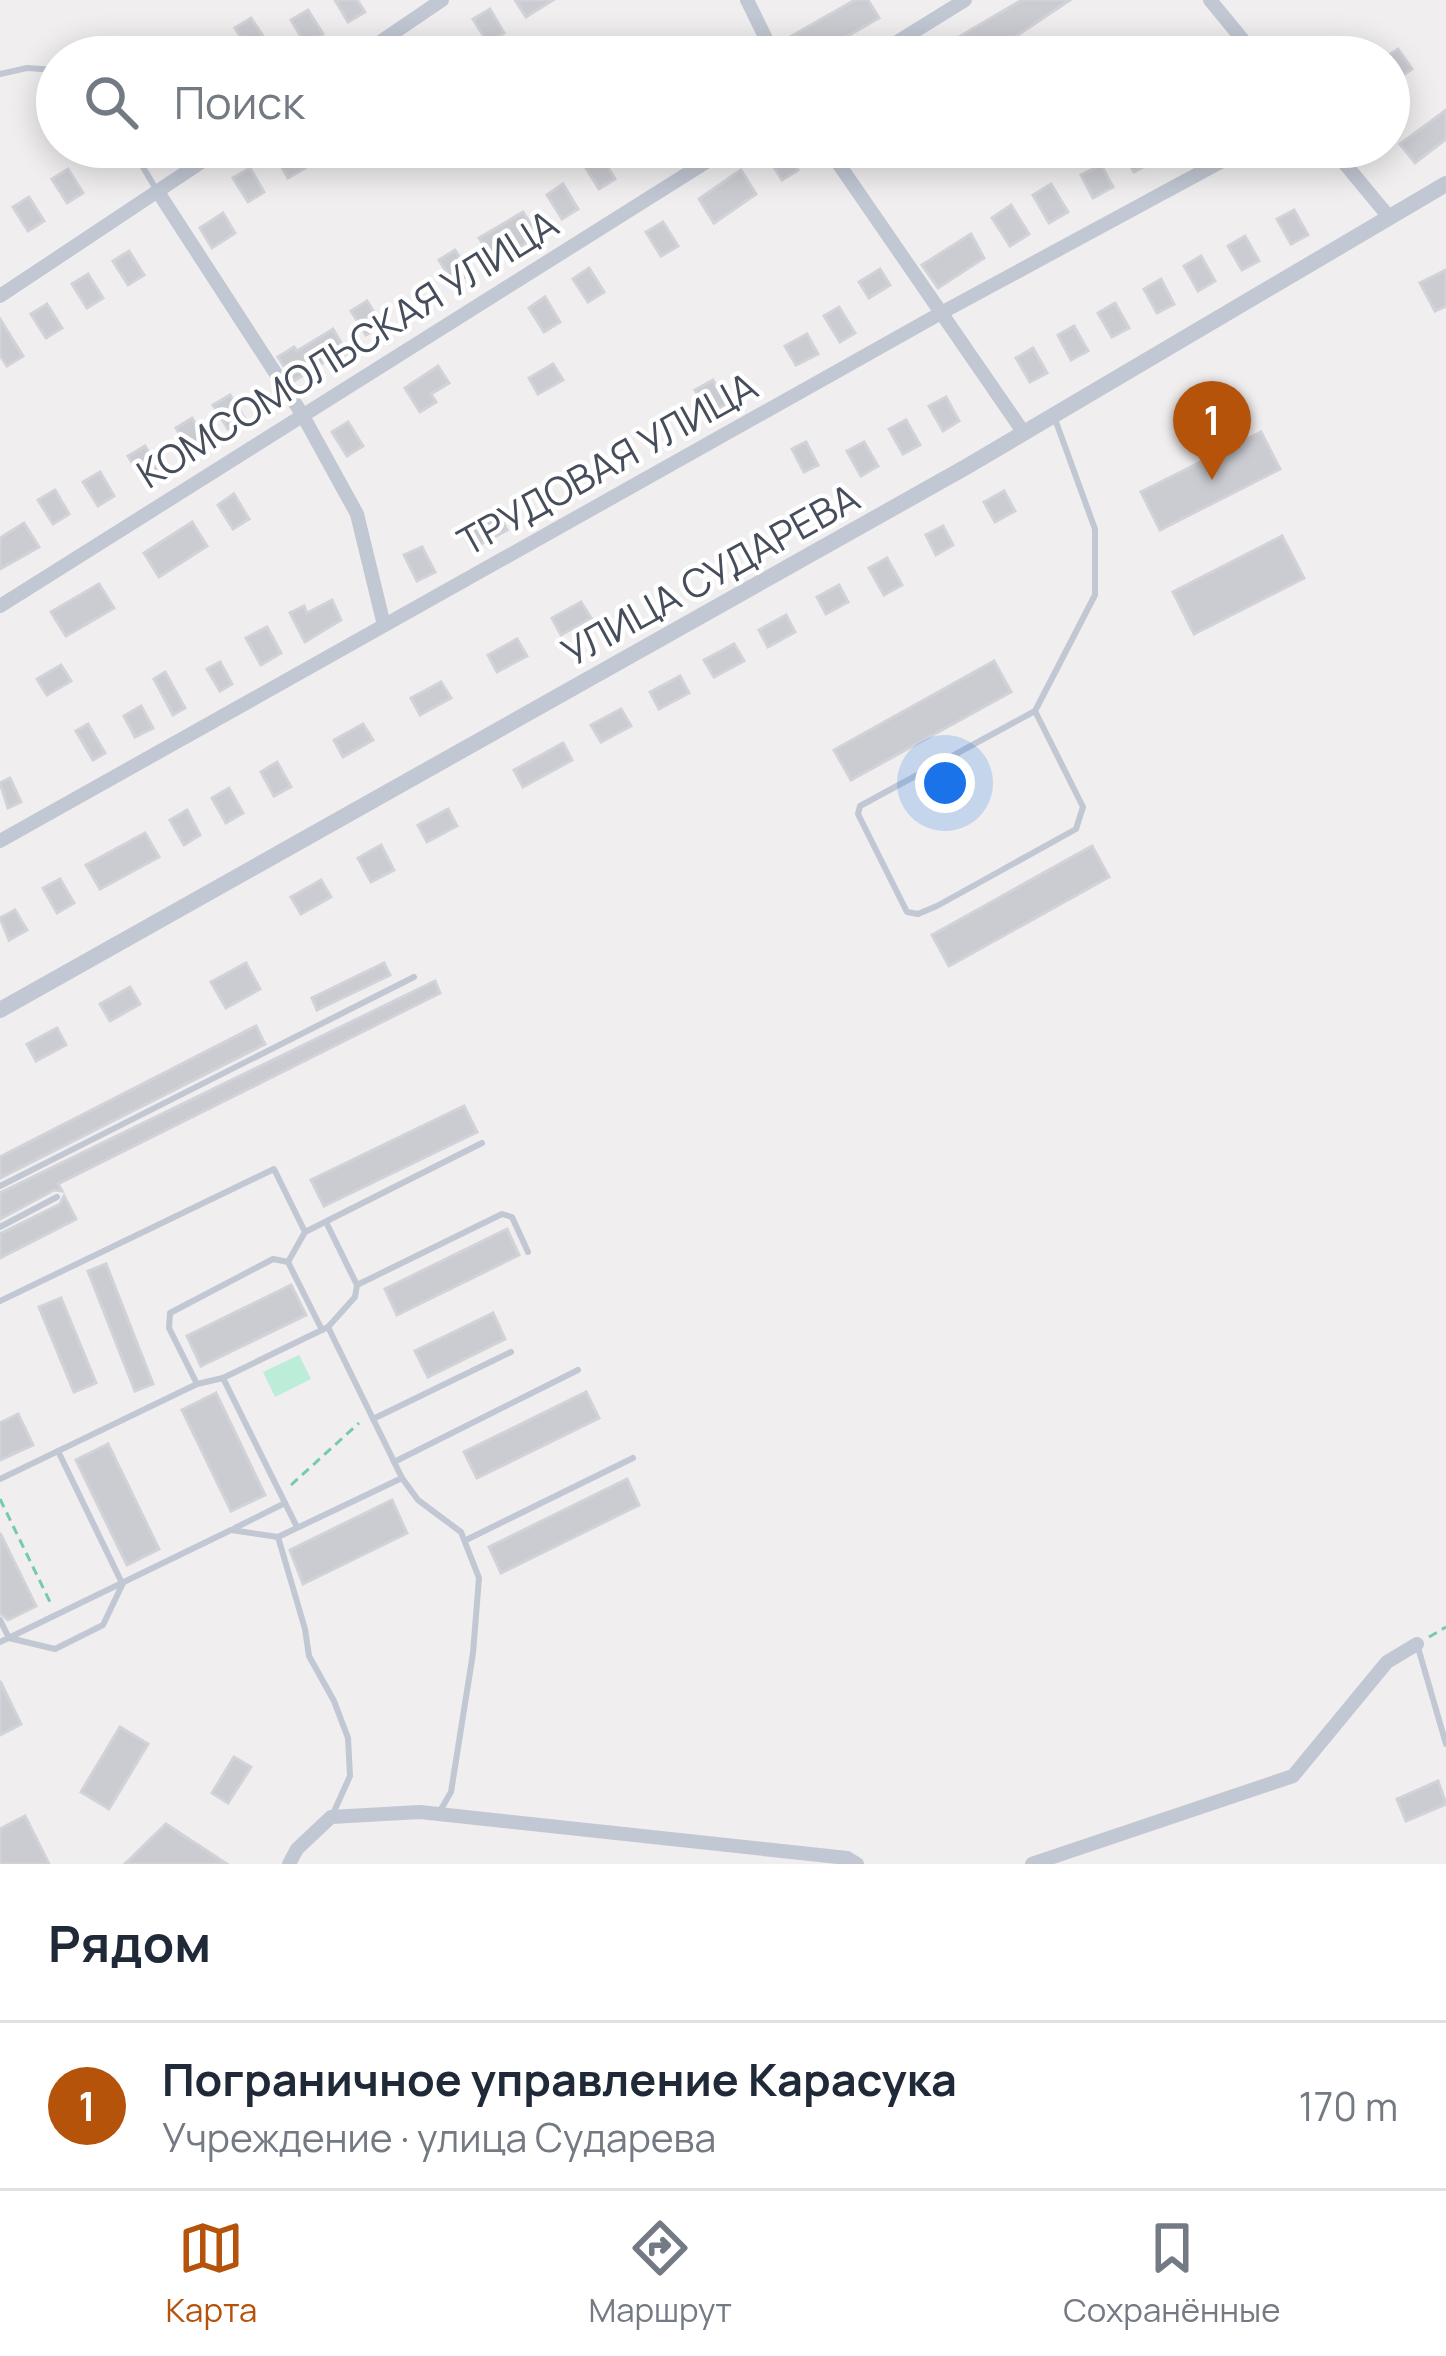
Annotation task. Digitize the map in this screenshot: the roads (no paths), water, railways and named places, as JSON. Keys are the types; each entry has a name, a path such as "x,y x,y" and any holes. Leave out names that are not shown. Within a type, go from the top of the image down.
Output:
{"street":[{"path":"389,36 442,0"},
{"path":"747,0 765,36"},
{"path":"907,36 964,0"},
{"path":"1210,0 1240,36"},
{"path":"0,296 193,168"},
{"name":"КОМСОМОЛЬСКАЯ УЛИЦА","path":"0,606 696,168"},
{"path":"841,168 1024,433"},
{"name":"ТРУДОВАЯ УЛИЦА","path":"0,841 941,313 1209,168"},
{"path":"1348,168 1389,217"},
{"name":"УЛИЦА СУДАРЕВА","path":"0,1010 1024,433 1446,184"},
{"path":"158,192 302,414 357,514 385,625"},
{"path":"1032,1864 1293,1775 1387,1663 1417,1644"},
{"path":"289,1864 297,1849 331,1817 439,1814 847,1858 857,1864"}],"lane":[{"path":"0,74 36,69"},
{"path":"144,168 158,192"},
{"path":"1035,711 1083,807 1076,829 937,906 918,914 907,912 858,814 860,806 1035,711 1095,595 1095,529 1054,415"},
{"path":"0,1186 414,977"},
{"path":"288,1262 305,1232 482,1143"},
{"path":"0,1301 274,1169 305,1232"},
{"path":"0,1227 58,1197"},
{"path":"357,1285 502,1214 512,1217 528,1252"},
{"path":"0,1479 196,1384 223,1378 325,1329 355,1297 357,1285 326,1222"},
{"path":"196,1384 169,1328 170,1313 273,1259 288,1262 402,1478 418,1500 466,1540 476,1565 480,1597 451,1792 439,1814"},
{"path":"371,1416 511,1352"},
{"path":"394,1462 578,1370"},
{"path":"223,1378 298,1527"},
{"path":"58,1451 122,1583"},
{"path":"466,1540 633,1458"},
{"path":"231,1530 278,1537 402,1478"},
{"path":"0,1642 285,1503"},
{"path":"278,1537 309,1656 348,1738 350,1776 331,1817"},
{"path":"0,1620 9,1638 50,1650 103,1625 122,1583"},
{"path":"1417,1644 1446,1744"}],"place":[{"name":"Пограничное управление Карасука","path":"1212,480"}]}
